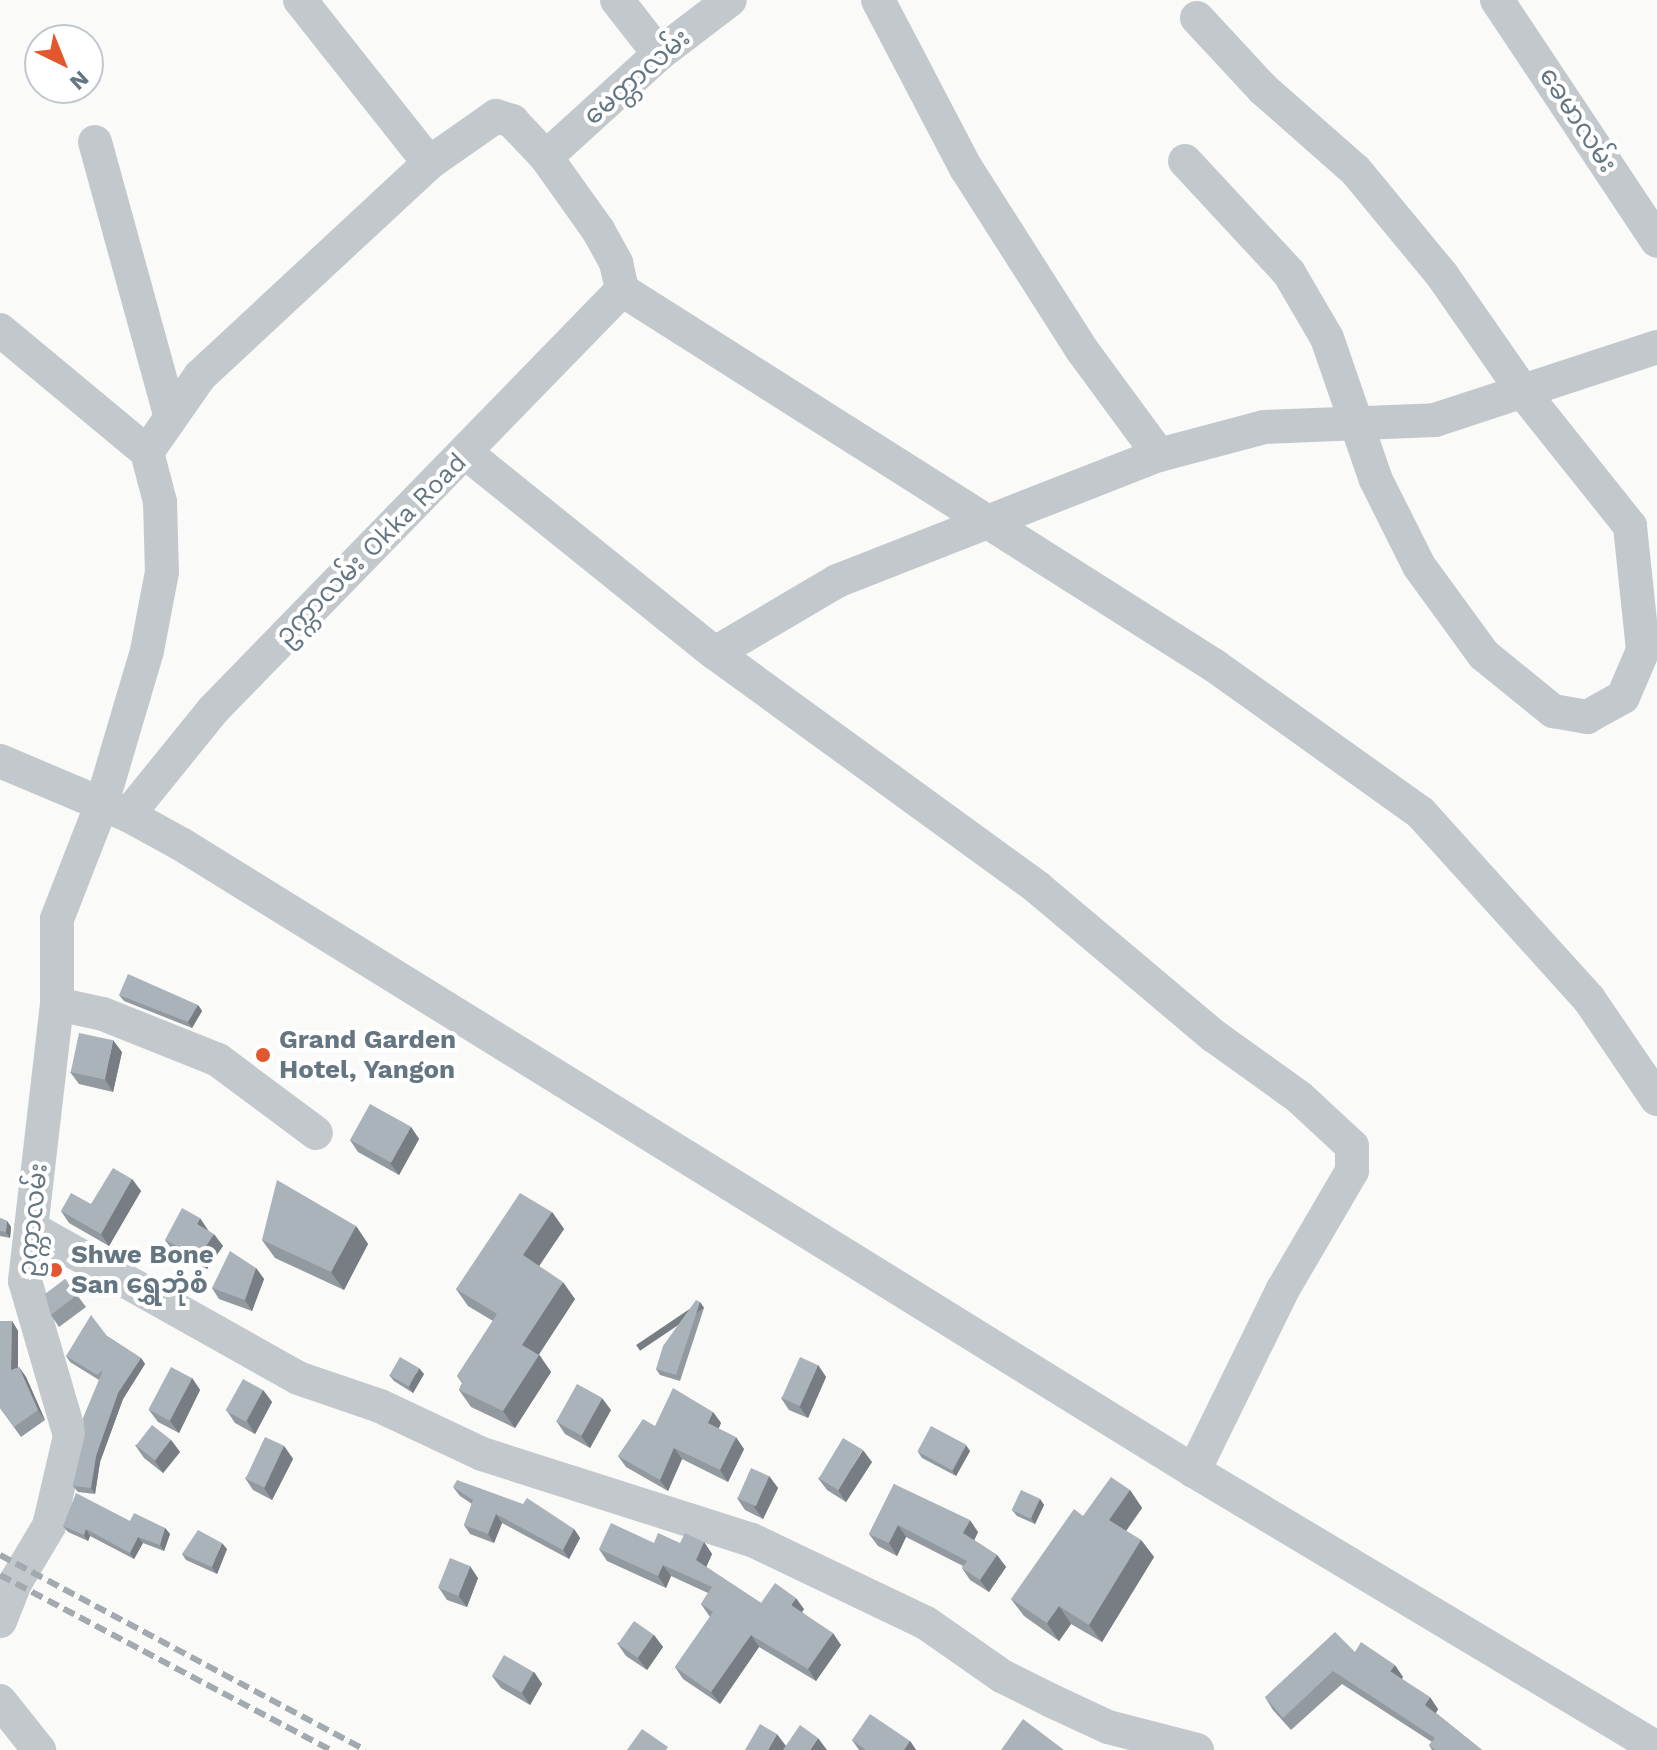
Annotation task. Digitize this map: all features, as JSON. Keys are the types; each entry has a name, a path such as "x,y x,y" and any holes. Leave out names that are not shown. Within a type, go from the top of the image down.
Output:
{"street":[{"path":"300,0 429,163"},
{"path":"617,0 659,54"},
{"name":"မေတ္တာလမ်း","path":"546,157 659,54 730,0"},
{"path":"878,0 966,168 1082,350 1159,455"},
{"name":"ခေမာလမ်း","path":"1497,0 1657,241"},
{"path":"1185,161 1289,273 1327,338 1376,480 1419,566 1484,655 1553,711 1587,717 1623,697 1643,650 1630,526 1524,393 1442,275 1355,170 1263,89 1197,18"},
{"path":"147,452 200,376 429,163 496,116 512,121 546,157 598,230 616,263 622,290 993,522 1215,666 1420,812 1589,999 1657,1099"},
{"path":"95,142 171,417"},
{"name":"ဥက္ကာလမ်း Okka Road","path":"115,810 622,290"},
{"path":"0,330 147,452 160,502 162,572 115,810"},
{"path":"715,653 837,581 1159,455 1264,427 1435,420 1657,347"},
{"path":"466,453 715,653 1038,888 1214,1036 1299,1097 1352,1146 1352,1171 1276,1303 1194,1471"},
{"path":"0,761 115,810 1194,1471 1657,1748"},
{"name":"ဥက္ကာလမ်း","path":"0,1621 15,1583 49,1526 70,1436 12,1276 31,1228 57,1004 57,919 115,810"},
{"path":"57,1004 103,1014 218,1060 316,1133"},
{"path":"31,1228 298,1378 380,1406 482,1454 752,1540 926,1623 1002,1676 1052,1701 1108,1727 1197,1750"},
{"path":"0,1701 39,1750"}],"building":[{"path":"128,974 198,1005 188,1022 119,995"},
{"path":"79,1033 113,1040 105,1079 71,1072"},
{"path":"370,1104 411,1127 391,1163 350,1140"},
{"path":"113,1168 132,1179 101,1234 61,1211 71,1193 91,1204"},
{"path":"277,1180 356,1226 331,1272 262,1240"},
{"path":"520,1193 552,1212 523,1255 563,1282 522,1345 539,1355 503,1411 459,1390 463,1382 457,1376 497,1314 456,1289"},
{"path":"182,1208 200,1218 197,1224 214,1234 199,1257 165,1240"},
{"path":"0,1218 7,1221 6,1232 0,1231"},
{"path":"230,1251 256,1268 245,1300 212,1288"},
{"path":"65,1279 77,1295 51,1315 45,1294"},
{"path":"696,1300 700,1302 676,1375 656,1369 663,1346"},
{"path":"91,1315 107,1336 141,1358 118,1393 96,1456 91,1488 73,1486 85,1434 83,1418 103,1370 97,1375 66,1356"},
{"path":"0,1321 12,1321 11,1370 19,1367 38,1410 14,1427 0,1407"},
{"path":"400,1357 419,1368 409,1386 390,1375"},
{"path":"800,1357 818,1365 800,1406 782,1398"},
{"path":"171,1367 192,1378 170,1421 148,1409"},
{"path":"243,1379 263,1390 246,1422 226,1410"},
{"path":"577,1384 602,1398 582,1436 556,1422"},
{"path":"673,1388 713,1412 708,1423 736,1437 720,1470 674,1448 660,1480 618,1456 643,1419 655,1426"},
{"path":"152,1425 171,1440 155,1460 136,1445"},
{"path":"931,1426 966,1445 953,1470 917,1452"},
{"path":"265,1437 284,1446 265,1488 246,1479"},
{"path":"843,1438 863,1450 839,1490 819,1478"},
{"path":"751,1468 769,1476 756,1506 738,1498"},
{"path":"1111,1477 1130,1490 1109,1520 1141,1540 1089,1625 1059,1606 1047,1623 1011,1599 1074,1509 1083,1516"},
{"path":"457,1480 523,1504 527,1498 574,1529 563,1550 496,1514 488,1534 464,1525 473,1500 453,1487"},
{"path":"894,1484 970,1520 963,1533 997,1555 980,1580 962,1568 967,1561 898,1525 889,1543 869,1534"},
{"path":"1021,1490 1040,1499 1031,1519 1012,1510"},
{"path":"76,1493 130,1521 134,1513 165,1528 160,1545 138,1537 130,1553 86,1529 84,1535 63,1526"},
{"path":"611,1523 654,1543 658,1533 680,1543 685,1533 704,1542 696,1560 761,1603 775,1583 796,1598 791,1605 833,1633 808,1669 751,1635 711,1692 675,1667 713,1612 701,1604 712,1587 663,1565 658,1576 599,1549"},
{"path":"198,1530 222,1543 212,1567 182,1554"},
{"path":"450,1558 470,1566 458,1596 438,1588"},
{"path":"634,1621 654,1635 638,1658 618,1644"},
{"path":"1335,1632 1355,1652 1361,1642 1395,1665 1390,1671 1430,1697 1425,1705 1482,1750 1435,1750 1429,1745 1435,1738 1333,1671 1283,1718 1265,1697"},
{"path":"504,1655 533,1672 521,1693 492,1676"},
{"path":"870,1714 910,1741 904,1750 866,1750 852,1740"},
{"path":"1023,1719 1064,1750 1001,1750"},
{"path":"760,1724 777,1734 768,1750 745,1750"},
{"path":"800,1725 818,1738 810,1750 783,1750"},
{"path":"642,1729 668,1747 666,1750 627,1750"}],"railway":[{"path":"0,1555 365,1750"},
{"path":"0,1575 330,1750"}],"place":[{"name":"Grand Garden Hotel, Yangon","path":"263,1055"},
{"name":"Shwe Bone San ရွှေဘုံစံ","path":"55,1270"}]}
